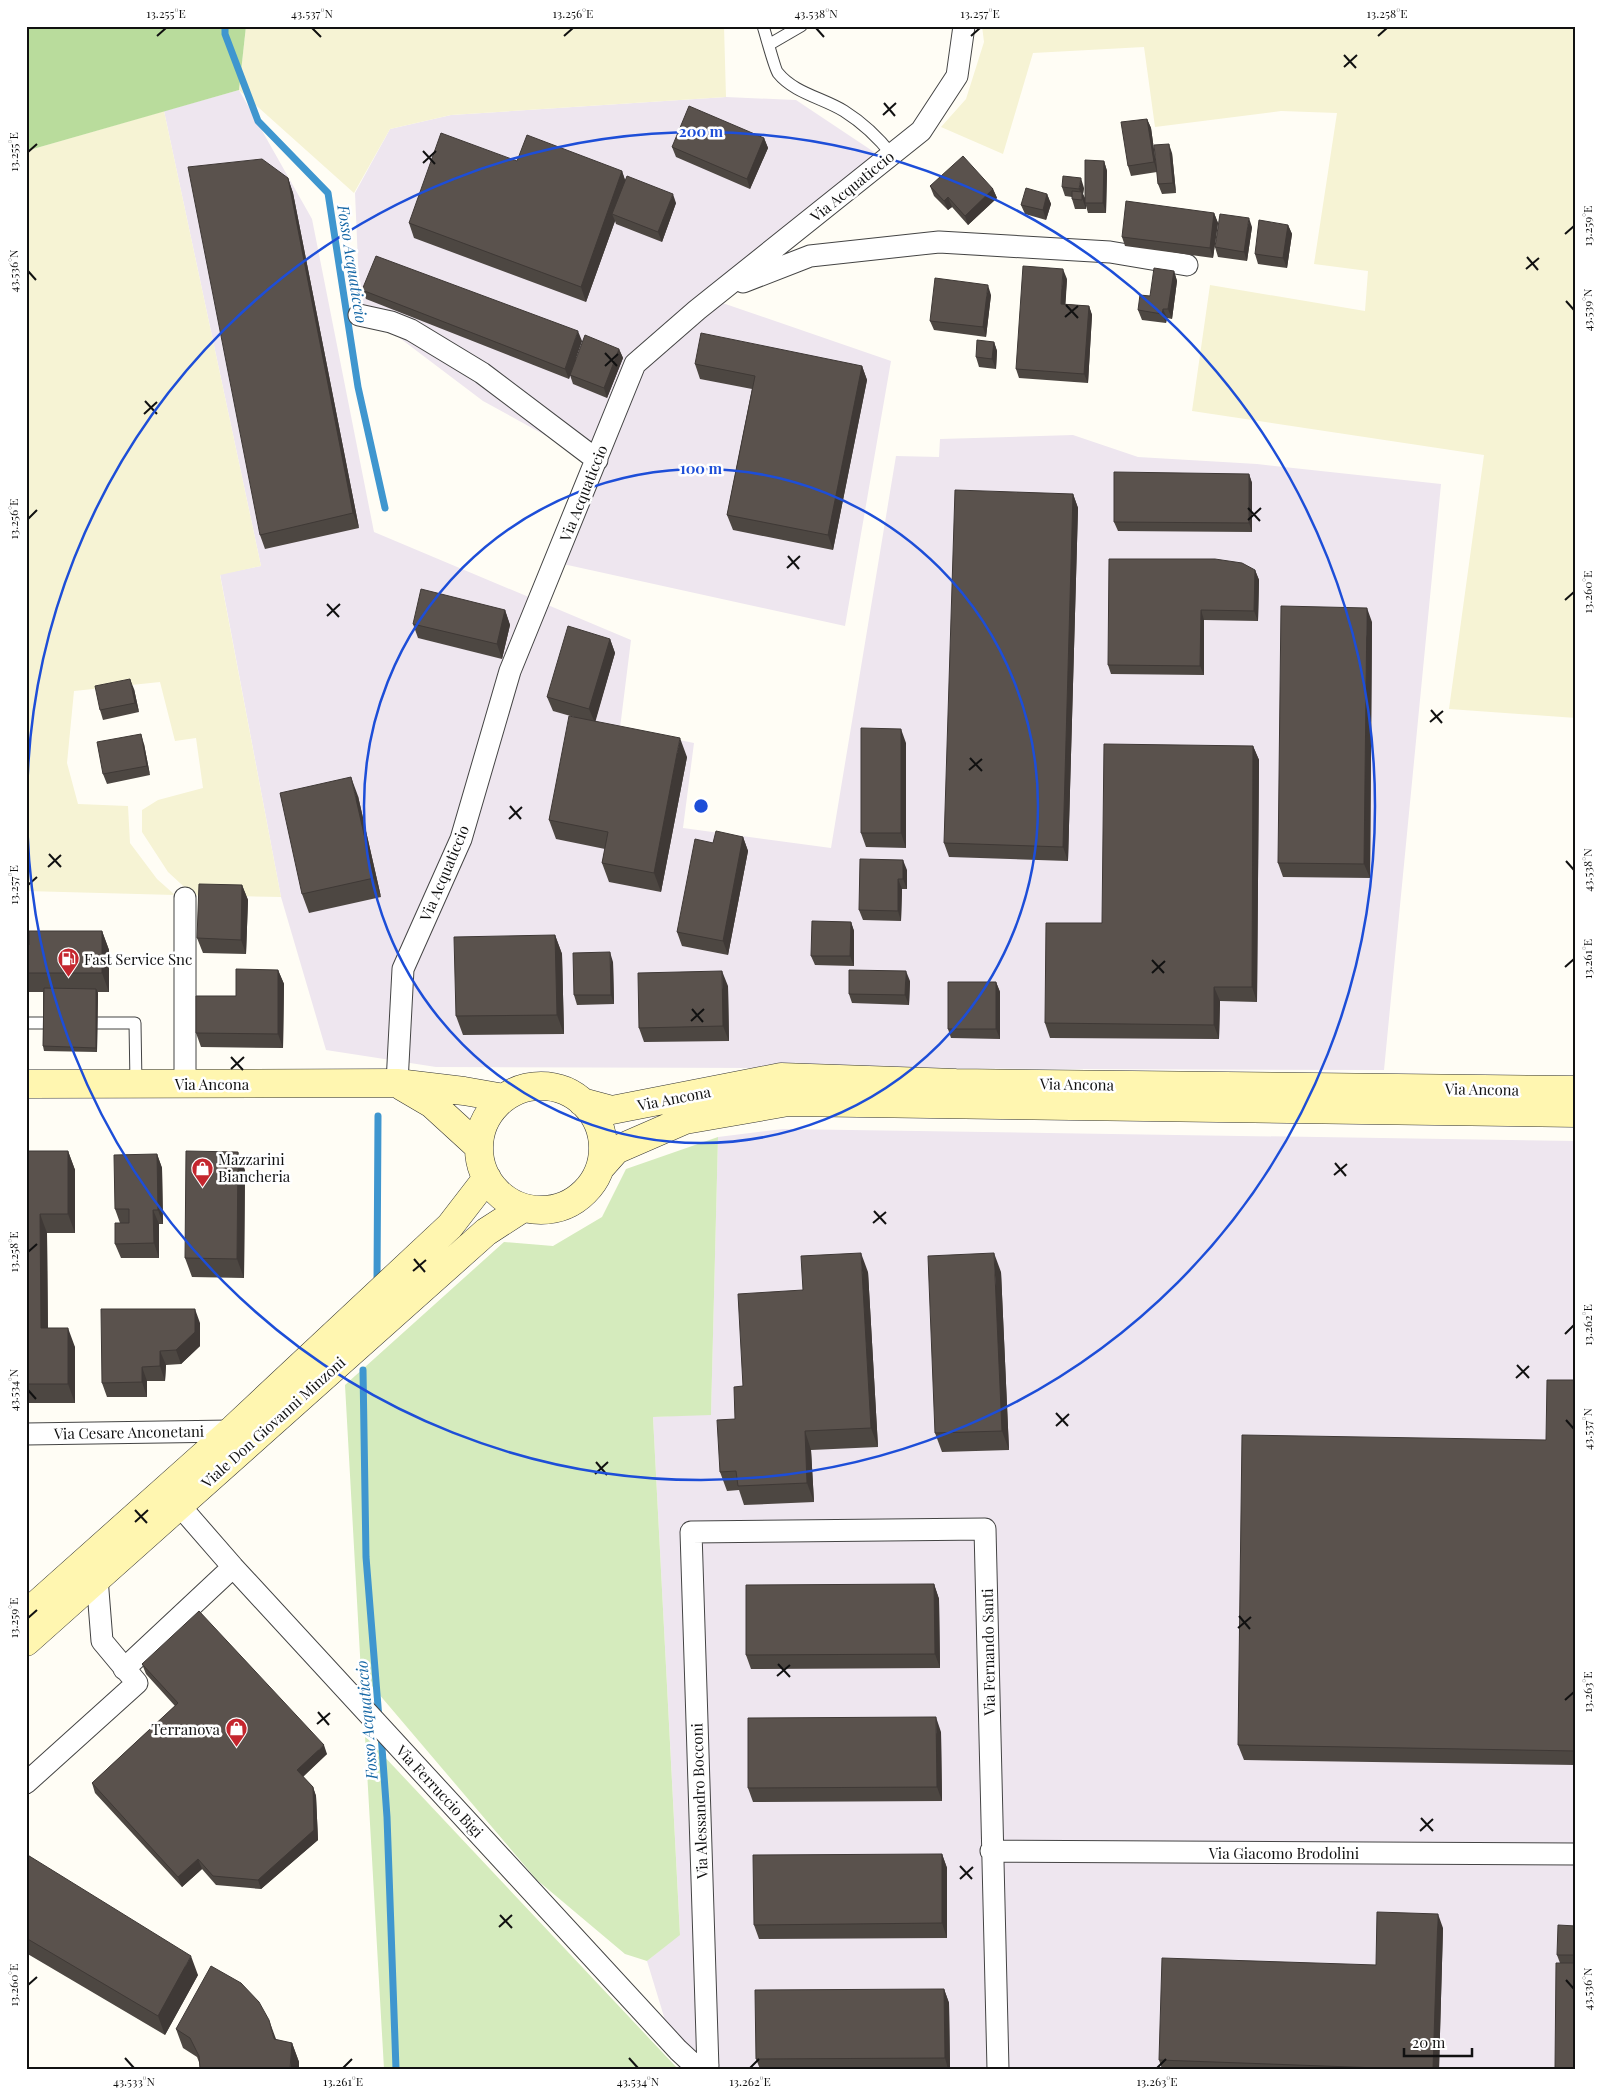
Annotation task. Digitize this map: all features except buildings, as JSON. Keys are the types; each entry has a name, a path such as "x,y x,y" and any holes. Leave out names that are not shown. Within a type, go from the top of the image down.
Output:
{"main road":[{"name":"Via Ancona","path":"582,1102 612,1110 781,1078 956,1083 1576,1090"},
{"name":"Via Ancona","path":"26,1084 397,1084 464,1091 504,1098"},
{"name":"Via Ancona","path":"397,1084 432,1104 479,1147"},
{"path":"530,1087 558,1088 582,1102 592,1113 598,1125 603,1154 600,1168 586,1191 564,1206 537,1210 524,1208 509,1202 496,1191 487,1178 481,1164 479,1147 486,1120 504,1098 530,1087"},
{"name":"Via Ancona","path":"600,1168 616,1150 684,1120 788,1102 1576,1114"},
{"name":"Viale Don Giovanni Minzoni","path":"26,1614 231,1431 450,1226 487,1178"},
{"name":"Viale Don Giovanni Minzoni","path":"26,1642 486,1232 524,1208"}],"street":[{"name":"Via Acquaticcio","path":"397,1084 403,969 460,838 510,671 635,364 722,290 921,131 957,76 964,26"},
{"path":"722,290 810,256 939,242 1110,252 1187,265"},
{"path":"359,315 391,322 411,330 482,372 597,460"},
{"path":"185,898 185,1084"},
{"name":"Via Cesare Anconetani","path":"26,1434 231,1431"},
{"name":"Via Ferruccio Bigi","path":"179,1505 233,1567 678,2050 692,2063 708,2067"},
{"name":"Via Fernando Santi","path":"691,1532 985,1529 998,2069"},
{"name":"Via Alessandro Bocconi","path":"691,1532 708,2067"},
{"path":"124,1669 233,1567"},
{"path":"26,1783 137,1683 102,1641 97,1578"},
{"name":"Via Giacomo Brodolini","path":"992,1851 1576,1854"}],"lane":[{"path":"763,26 777,72 792,85 844,111 877,136 892,154"},
{"path":"770,44 801,26"},
{"path":"26,1023 135,1023 136,1084"}],"shaded area":[{"path":"246,26 724,26 726,97 451,115 390,129 354,193 239,90"},
{"path":"982,26 1576,26 1576,718 1449,709 1484,455 1192,411 1210,285 1365,311 1368,271 1314,264 1337,113 1281,111 1155,127 1144,47 1033,53 1003,154 941,127 966,99 984,42"},
{"path":"239,90 312,219 374,532 631,640 620,728 694,743 683,828 831,848 896,456 939,457 940,439 1073,435 1138,457 1257,464 1441,484 1384,1070 436,1067 326,1050 281,897 220,574 261,566 164,111"},
{"path":"726,97 796,100 880,156 705,297 891,361 845,626 563,564 601,466 483,401 360,308 355,193 390,129 451,115"},
{"path":"164,111 261,566 220,575 281,897 193,895 168,872 142,832 142,810 158,800 203,788 196,738 175,741 160,682 74,691 67,763 78,804 128,806 130,843 157,879 175,895 26,891 26,151"},
{"path":"783,1129 1576,1141 1576,2069 680,2069 647,1961 680,1934 653,1417 711,1414 718,1137"}],"green space":[{"path":"26,26 246,26 239,90 26,151"},
{"path":"718,1137 711,1415 653,1417 680,1935 647,1961 625,1954 537,1880 361,1673 345,1385 504,1242 553,1246 602,1217 626,1169"},
{"path":"365,1736 678,2069 384,2069"}],"waterway":[{"name":"Fosso Acquaticcio","path":"225,26 225,34 258,121 328,193 358,387 385,508"},
{"path":"377,1282 378,1116"},
{"name":"Fosso Acquaticcio","path":"363,1370 366,1557 379,1719"},
{"name":"Fosso Acquaticcio","path":"381,1734 387,1817 396,2069"}],"place":[{"name":"Fast Service Snc","path":"68,978"},
{"name":"Mazzarini Biancheria","path":"202,1187"},
{"name":"Terranova","path":"236,1748"}]}
